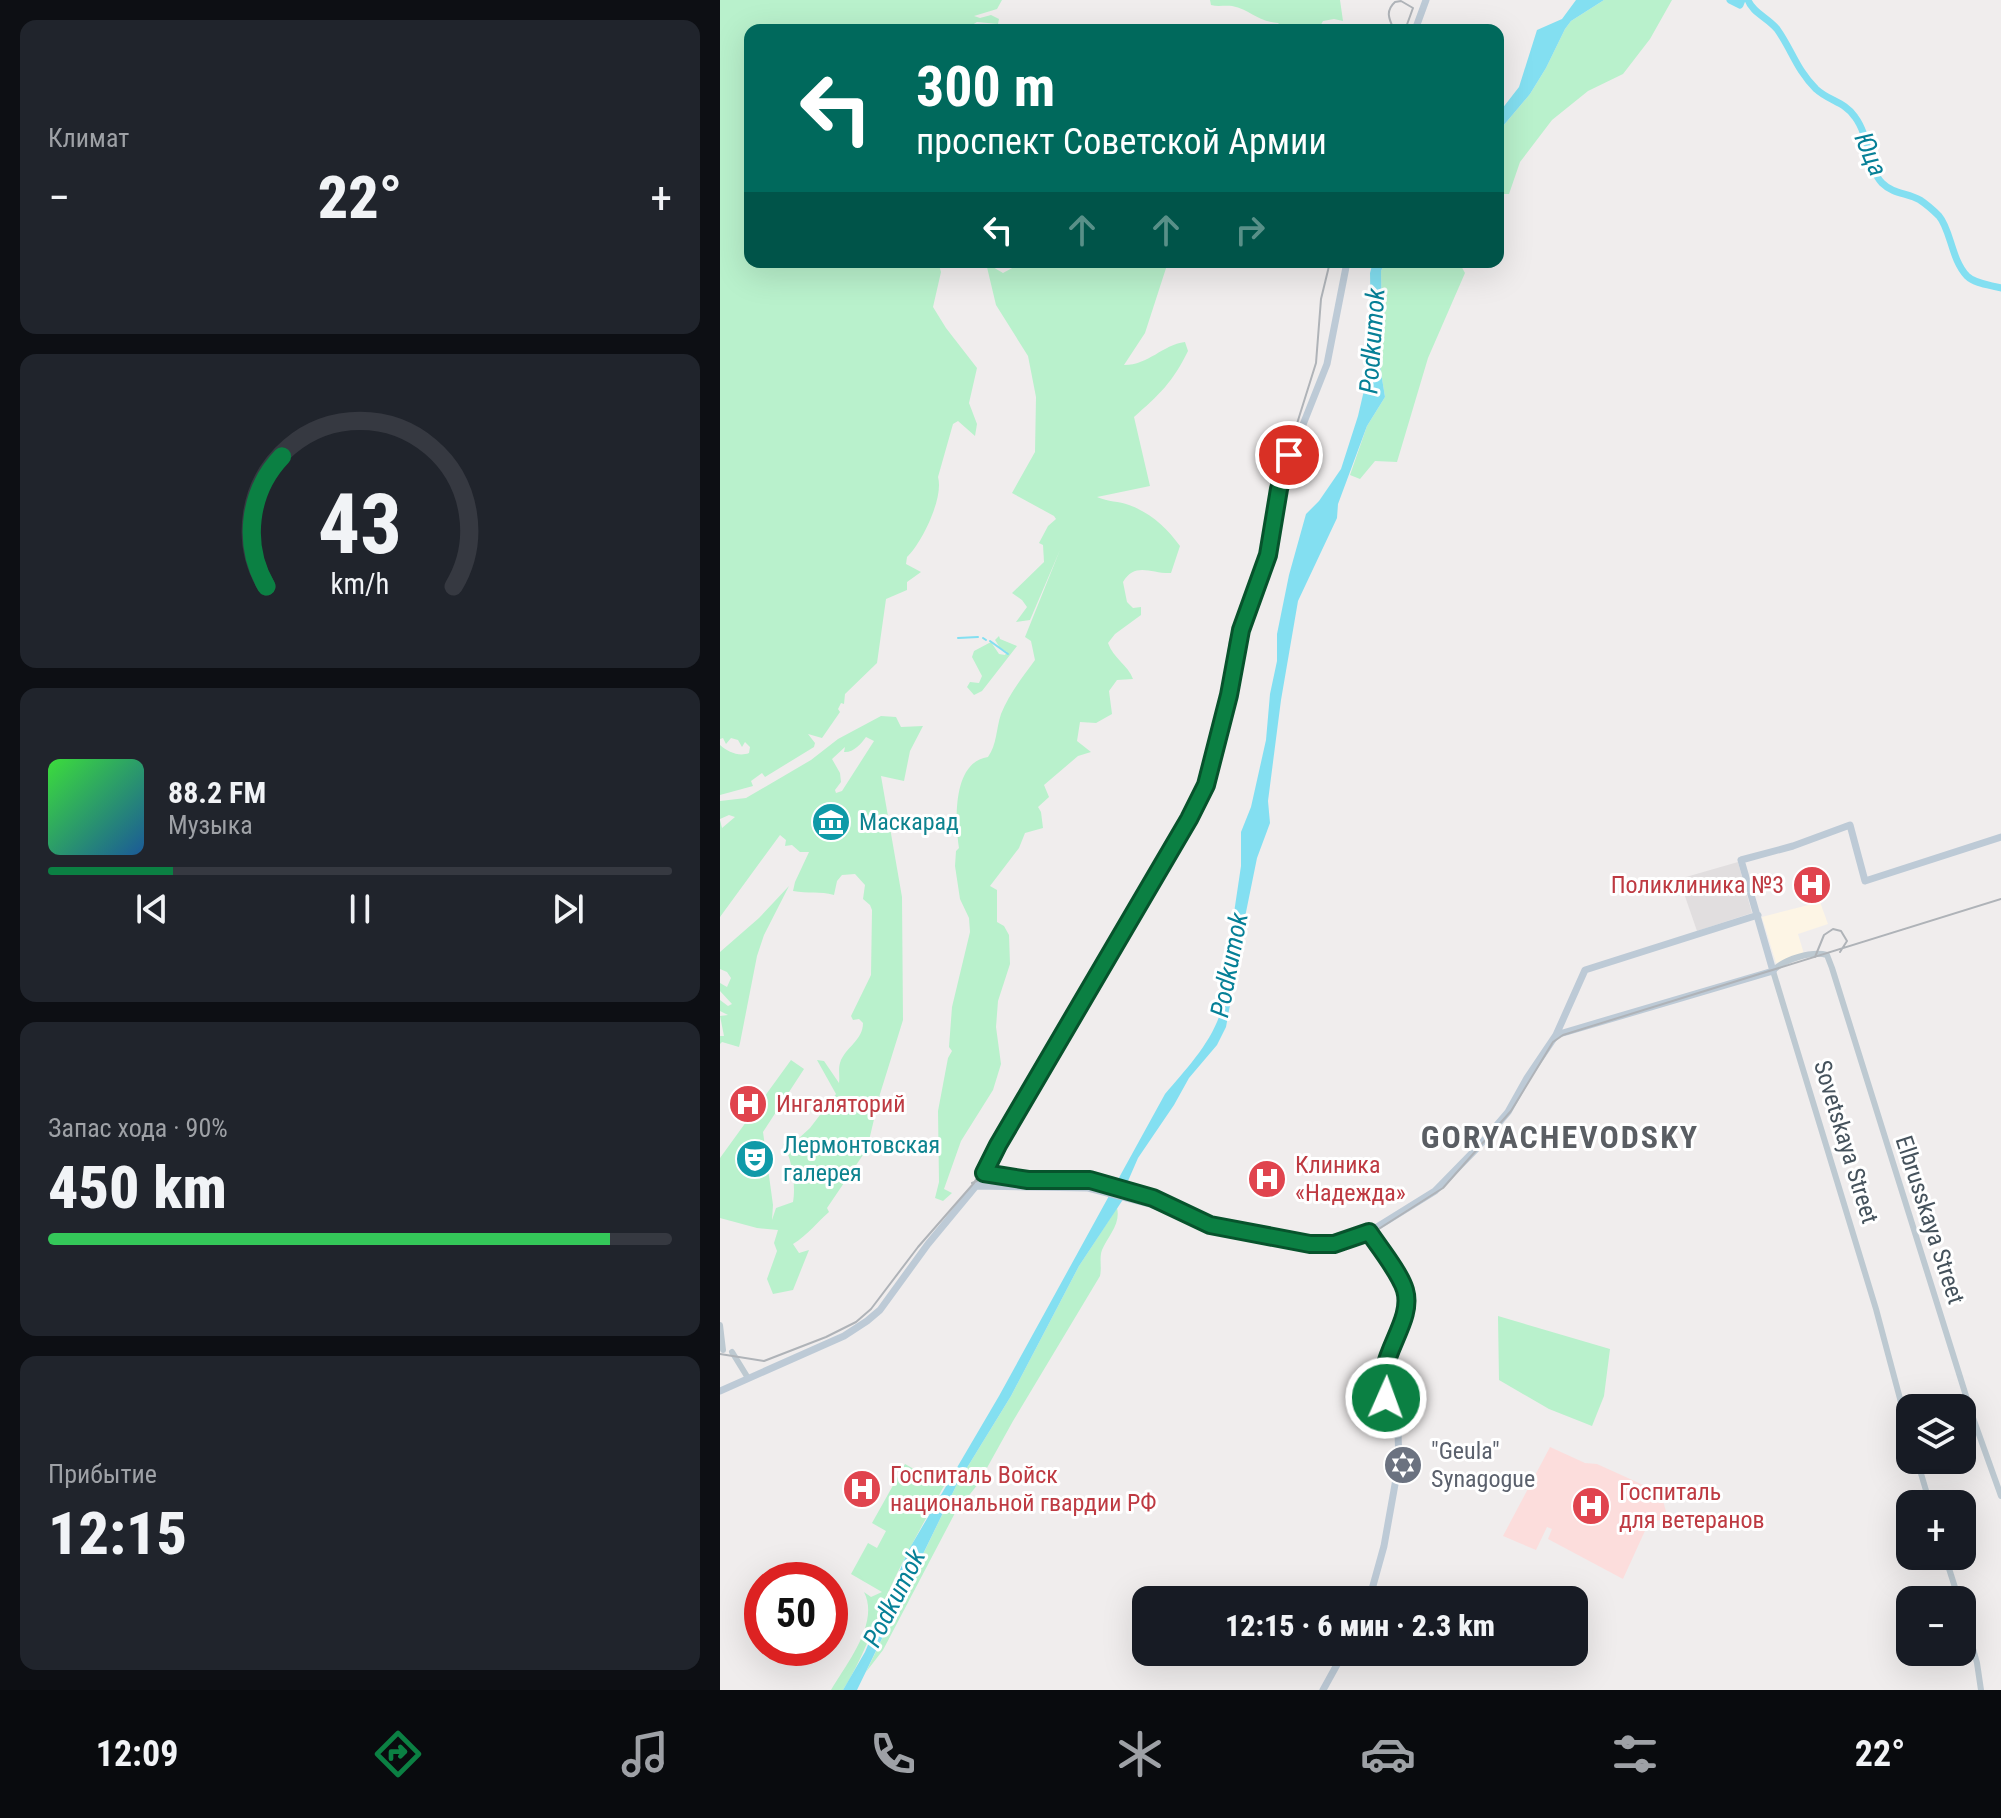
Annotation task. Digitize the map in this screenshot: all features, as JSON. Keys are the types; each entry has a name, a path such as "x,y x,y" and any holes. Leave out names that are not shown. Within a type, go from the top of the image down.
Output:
{"main road":[{"path":"1417,24 1426,0"},
{"path":"720,1391 844,1336 880,1310 928,1244 976,1186 1189,819 1206,785 1229,695 1237,647 1262,576 1289,455 1327,364 1346,268"},
{"name":"Sovetskaya Street","path":"1773,971 1741,860 1793,846 1850,825 1865,881 2001,837"},
{"path":"984,1173 1089,1184 1152,1201 1190,1220 1210,1225 1324,1245 1348,1241 1369,1232 1435,1191 1479,1146 1508,1112 1556,1035 1585,970 1758,915"},
{"path":"1556,1035 1773,971"},
{"path":"976,1186 1089,1184"},
{"path":"1369,1232 1401,1282 1406,1296 1400,1325 1381,1378 1398,1433 1399,1462 1384,1546 1373,1586"},
{"path":"1323,1690 1336,1666"}],"street":[{"name":"Elbrusskaya Street","path":"1773,971 1778,966 1817,952 1827,955 1950,1337 1972,1415 2001,1496"},
{"name":"Sovetskaya Street","path":"1773,971 1899,1394"},
{"path":"720,1325 723,1350"},
{"path":"732,1352 748,1378"},
{"path":"1976,1659 1981,1690"}],"shaded area":[{"path":"1738,862 1752,913 1697,931 1679,879"},
{"path":"1820,902 1828,924 1798,934 1804,954 1776,963 1762,917"},
{"name":"Госпиталь для ветеранов","path":"1550,1447 1661,1493 1668,1519 1649,1522 1623,1579 1548,1539 1552,1529 1547,1527 1536,1550 1503,1536"}],"green space":[{"path":"720,0 1002,0 997,9 974,16 991,15 999,19 998,24 744,24 744,268 940,268 933,307 977,368 969,403 977,424 975,436 958,421 953,424 938,477 935,507 925,531 907,557 906,564 921,572 907,582 907,590 886,599 877,663 845,694 844,704 841,703 838,709 840,712 822,738 808,734 815,743 814,747 765,777 762,773 751,781 753,786 720,795 720,745 730,752 741,754 749,753 750,747 745,742 742,747 738,740 731,738 726,744 723,738 720,739"},
{"path":"1210,0 1340,0 1343,21 1334,19 1321,24 1279,24 1232,6 1211,5"},
{"path":"1604,0 1672,0 1650,39 1623,74 1588,91 1552,120 1520,162 1509,194 1504,194 1504,125 1530,94 1571,21"},
{"path":"987,268 1003,273 1012,268 1166,268 1145,333 1124,365 1141,362 1185,342 1188,351 1165,387 1134,417 1150,486 1097,497 1144,512 1164,527 1180,546 1171,573 1138,570 1123,582 1127,602 1133,608 1141,607 1141,615 1108,643 1133,679 1117,680 1109,691 1112,714 1096,723 1080,722 1077,741 1091,752 1078,756 1044,785 1049,797 1038,807 1043,828 1025,833 1019,848 990,886 997,890 997,922 1004,926 1009,935 1010,964 998,1001 996,1027 1001,1064 993,1090 961,1141 944,1189 952,1193 943,1201 935,1198 939,1182 938,1111 952,1051 949,1047 952,1007 970,932 969,918 960,899 955,866 959,848 958,795 968,770 991,752 1004,707 1035,660 1031,641 1025,637 1060,550 1030,620 1016,622 1027,607 1012,593 1044,562 1043,545 1039,543 1048,526 1056,519 1012,493 1035,452 1036,397 1028,356 996,305"},
{"path":"1382,268 1462,268 1465,273 1428,358 1397,462 1375,461 1360,479 1350,475 1367,426 1385,397 1378,354 1382,325"},
{"path":"999,636 1017,646 982,691 974,695 967,687 970,682 979,683 982,676 972,657 974,651 991,642 999,654 1005,655 1007,652 995,640"},
{"path":"881,716 896,717 901,727 923,726 910,751 904,781 881,776 902,897 903,1020 867,1149 827,1208 829,1212 793,1244 799,1253 809,1250 793,1290 773,1294 767,1279 777,1251 774,1243 778,1230 720,1218 720,1158 791,1060 804,1069 763,1132 773,1205 772,1220 776,1208 793,1202 792,1172 783,1144 798,1139 810,1128 836,1094 817,1060 824,1061 839,1083 840,1063 862,1029 863,1023 859,1019 853,1020 851,1016 871,975 872,910 863,899 865,885 855,874 842,875 837,881 834,895 793,891 809,852 800,852 792,845 785,846 786,840 780,835 720,917 720,820 722,828 735,817 729,815 720,819 720,801 746,798 811,760 838,739","holes":["866,737 874,741 842,791 836,793 841,782 840,773 832,759 845,747 844,752 854,750"]},
{"path":"789,886 757,956 739,1047 720,1044 720,1036 724,1036 720,1016 728,1015 720,1011 720,1000 728,1006 732,1004 720,991 720,983 727,987 731,978 720,969 720,952"},
{"path":"1117,1208 1116,1225 1101,1253 1100,1276 978,1484 955,1513 883,1650 866,1672 957,1484 1011,1396 1079,1266"},
{"path":"1498,1316 1610,1349 1604,1396 1592,1426 1549,1409 1499,1380"},
{"path":"905,1464 944,1486 900,1567 850,1679 843,1690 831,1690 848,1666 865,1630 868,1604 864,1592 871,1597 882,1592 851,1574 868,1543 877,1548 886,1531 872,1523"}],"water":[{"path":"1576,0 1604,0 1571,21 1530,94 1504,125 1504,106 1519,87 1537,30 1562,19"},
{"name":"Podkumok","path":"1371,268 1382,268 1382,325 1378,354 1385,397 1367,426 1338,504 1337,518 1298,601 1268,801 1270,823 1257,858 1241,952 1230,971 1230,1005 1226,1027 1217,1045 1189,1078 1138,1158 1124,1198 1079,1266 1011,1396 957,1484 857,1690 843,1690 865,1652 908,1551 999,1396 1165,1094 1200,1051 1220,1015 1224,995 1222,967 1228,953 1241,866 1241,832 1251,807 1266,740 1277,661 1277,634 1306,514 1341,469 1358,416 1365,386 1371,325"}],"waterway":[{"name":"Юца","path":"1730,0 1740,5 1742,0"},
{"name":"Юца","path":"1748,0 1777,29 1816,89 1847,108 1855,117 1864,134 1874,170 1882,183 1920,200 1939,216 1958,261 1970,279 2001,288"},
{"path":"958,638 978,637"},
{"path":"990,641 1008,654"}],"tram line":[{"path":"1391,24 1389,12 1395,2 1401,1 1413,8 1407,24"},
{"path":"720,1354 764,1361 826,1337 856,1322 871,1309 918,1247 974,1183 1202,789 1221,705 1230,640 1264,563 1279,481 1316,363 1321,299 1329,268"},
{"path":"972,1183 986,1177 1029,1183 1083,1182 1161,1203 1219,1229 1310,1247 1349,1245 1443,1188 1511,1111 1553,1042 1563,1035 2001,899"},
{"path":"1815,957 1824,935 1833,929 1841,931 1847,941 1840,952"}],"place":[{"name":"Маскарад","path":"831,822"},
{"name":"Поликлиника №3","path":"1812,885"},
{"name":"Ингаляторий","path":"748,1104"},
{"name":"Лермонтовская галерея","path":"755,1159"},
{"name":"Клиника «Надежда»","path":"1267,1179"},
{"name":"\"Geula\" Synagogue","path":"1403,1465"},
{"name":"Госпиталь Войск национальной гвардии РФ","path":"862,1489"},
{"name":"Госпиталь для ветеранов","path":"1591,1506"}],"district":[{"name":"GORYACHEVODSKY","path":"1560,1137"}],"route":[{"path":"1289,455 1279,489 1268,555 1241,630 1229,695 1206,785 984,1173 1028,1180 1090,1180 1153,1198 1210,1225 1310,1244 1334,1244 1369,1232 1401,1282 1406,1296 1381,1378 1386,1398"}]}
